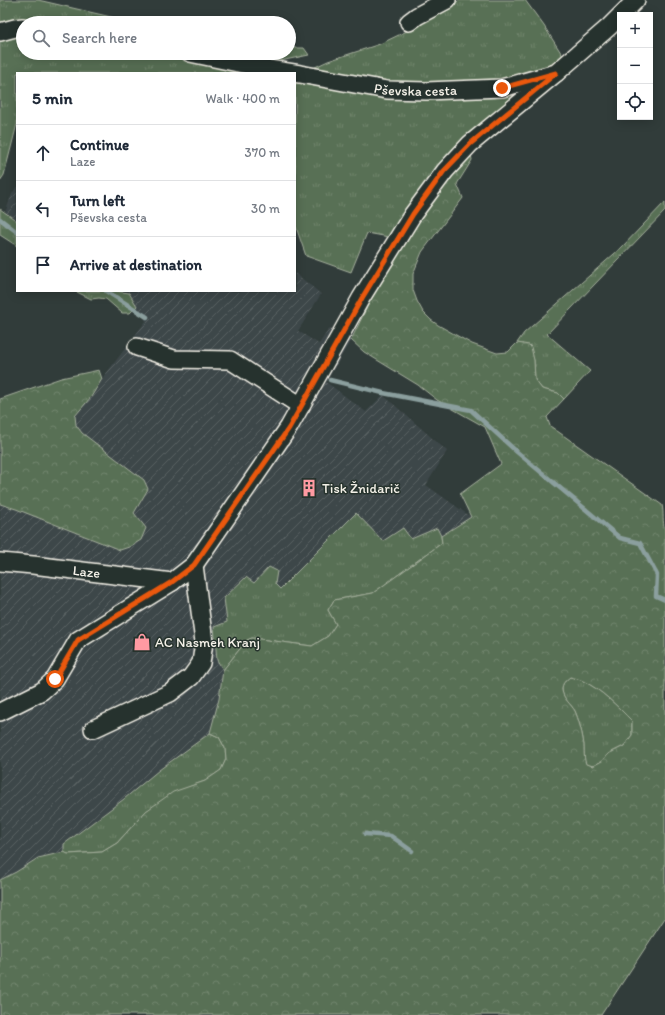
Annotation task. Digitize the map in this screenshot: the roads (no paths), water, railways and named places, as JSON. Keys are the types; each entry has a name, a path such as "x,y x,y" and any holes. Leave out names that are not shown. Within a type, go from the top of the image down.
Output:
{"street":[{"path":"409,22 447,0"},
{"name":"Pševska cesta","path":"625,12 636,0"},
{"name":"Pševska cesta","path":"296,73 388,90 426,91 502,88 556,73 617,20"},
{"path":"0,32 16,28"},
{"name":"Pševska cesta","path":"224,60 288,72"},
{"path":"0,712 42,691 55,679 78,640 172,582 194,565 289,428 362,298 409,221 444,171 470,144 556,73"},
{"path":"138,347 174,359 230,360 301,406"},
{"name":"Laze","path":"0,562 172,582"},
{"path":"93,729 170,693 191,677 201,662 204,642 194,565"}],"waterway":[{"path":"0,219 16,231"},
{"path":"108,292 147,317"},
{"path":"330,380 383,393 471,410 517,452 620,538 640,543 657,575 656,596 665,600"},
{"path":"365,834 391,836 412,851"}],"place":[{"name":"Tisk Žnidarič","path":"309,488"},
{"name":"AC Nasmeh Kranj","path":"142,642"}]}
